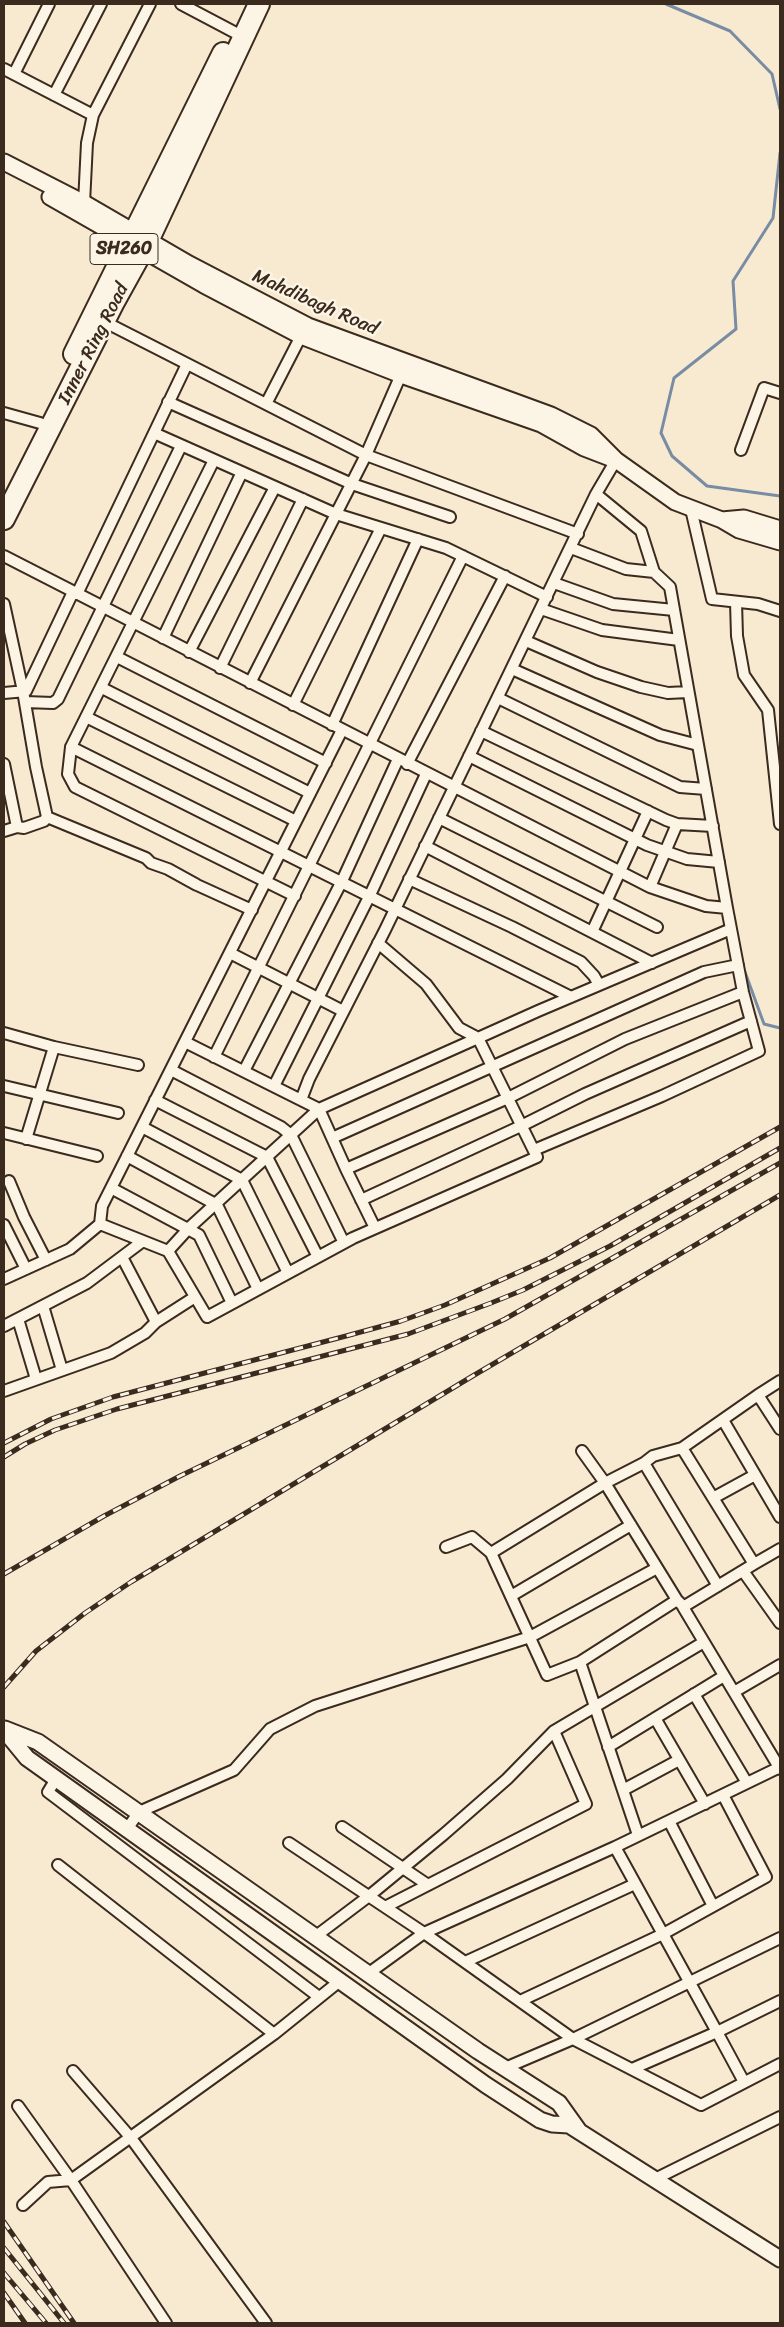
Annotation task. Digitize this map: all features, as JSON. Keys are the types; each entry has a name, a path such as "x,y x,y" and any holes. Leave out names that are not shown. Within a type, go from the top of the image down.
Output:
{"highway":[{"name":"Inner Ring Road","path":"4,519 105,322 139,240 246,4"},
{"name":"Inner Ring Road","path":"4,495 40,423 139,240 259,4"}],"street":[{"path":"14,74 49,4"},
{"path":"54,95 100,4"},
{"path":"84,203 87,143 93,115 150,4"},
{"path":"181,4 234,32"},
{"path":"4,69 93,115"},
{"name":"Mahdibagh Road","path":"4,162 84,203 204,285 301,336 551,415 591,435 616,460 675,502 691,510 722,520 740,530 780,542"},
{"name":"Mahdibagh Road","path":"4,173 189,264 294,319 403,369"},
{"path":"105,322 366,455 578,534"},
{"path":"266,404 301,336"},
{"path":"4,693 26,691 154,433 186,364"},
{"path":"250,683 352,484 403,369"},
{"path":"741,450 764,388 780,393"},
{"path":"168,402 352,484 450,517"},
{"path":"4,413 40,423"},
{"path":"154,433 336,514 446,548 548,597"},
{"path":"25,702 53,703 58,699 104,608 181,446"},
{"path":"214,460 134,624 71,747 68,774 75,787 295,896"},
{"path":"301,1100 309,1079 548,597 596,494 616,460"},
{"path":"162,638 242,472"},
{"path":"189,652 275,487"},
{"path":"534,1150 662,1096 759,1051 731,930 670,587 654,572 641,531 596,494"},
{"path":"220,668 303,499"},
{"path":"691,510 712,599 758,604 780,611"},
{"name":"Mahdibagh Road","path":"722,520 744,518 780,529"},
{"path":"293,705 381,528"},
{"path":"4,1279 70,1249 100,1224 102,1206 326,762 337,728 418,539"},
{"path":"571,548 626,569 654,572"},
{"path":"4,556 650,888 706,906 727,908"},
{"path":"214,1056 463,556"},
{"path":"244,1071 403,762 505,576"},
{"path":"554,583 612,604 674,610"},
{"path":"736,602 737,636 744,676 768,710 780,824"},
{"path":"4,604 47,817"},
{"path":"541,609 602,630 679,640"},
{"path":"526,641 597,672 641,687 668,693 688,692"},
{"path":"117,657 326,762"},
{"path":"512,669 660,735 698,745"},
{"path":"102,688 310,793"},
{"path":"498,698 680,787 706,789"},
{"path":"86,717 296,822"},
{"path":"481,731 677,824 712,826"},
{"path":"71,747 370,894 571,997"},
{"path":"468,756 666,852 687,860 719,862"},
{"path":"4,764 17,827"},
{"path":"274,1086 370,894 426,774"},
{"path":"592,932 648,811"},
{"path":"4,831 17,827 24,828 47,817"},
{"path":"47,817 146,858 151,863 252,910"},
{"path":"439,818 657,927"},
{"path":"650,888 677,824"},
{"path":"425,846 652,963"},
{"path":"409,879 512,927 581,962 594,976 599,985"},
{"path":"168,1251 190,1228 319,1109 571,997 731,930"},
{"path":"100,1224 168,1251 207,1317 344,1243 537,1157 478,1038 459,1028 426,984 378,943"},
{"path":"230,953 343,1011"},
{"path":"332,1138 493,1068 704,972 738,965"},
{"path":"346,1169 508,1098 624,1038 744,992"},
{"path":"361,1200 521,1126 585,1094 751,1020"},
{"path":"4,1033 54,1047 138,1065"},
{"path":"185,1042 319,1109 375,1228"},
{"path":"26,1139 54,1047"},
{"path":"170,1070 269,1121 291,1135 344,1243"},
{"path":"4,1086 118,1113"},
{"path":"155,1100 267,1157 318,1257"},
{"path":"142,1127 242,1180 288,1273"},
{"path":"4,1133 97,1156"},
{"path":"127,1156 217,1204 258,1289"},
{"path":"9,1181 24,1217 46,1260"},
{"path":"111,1188 190,1228 202,1238 232,1303"},
{"path":"4,1225 26,1269"},
{"path":"4,1326 87,1283 144,1241"},
{"path":"122,1257 156,1322"},
{"path":"4,1391 111,1353 145,1333 156,1322 195,1297"},
{"path":"43,1306 62,1370"},
{"path":"18,1319 36,1379"},
{"path":"491,1553 653,1456 682,1448 780,1381"},
{"path":"758,1395 780,1428"},
{"path":"723,1420 780,1517"},
{"path":"682,1448 754,1564"},
{"path":"369,1973 424,1933 615,1847 780,1768 605,1483 582,1451"},
{"path":"644,1463 718,1586"},
{"path":"713,1498 755,1475"},
{"path":"511,1596 631,1525"},
{"path":"446,1547 472,1537 491,1553 547,1675 580,1662 680,1604 718,1586 780,1549"},
{"path":"127,1829 139,1812 234,1770 270,1729 315,1706 530,1638 657,1568"},
{"path":"743,1570 780,1623"},
{"path":"316,1936 369,1896 507,1779 554,1731 704,1642"},
{"path":"580,1662 638,1836"},
{"path":"734,1692 780,1665"},
{"path":"608,1747 724,1676"},
{"path":"694,1694 747,1783"},
{"path":"655,1718 705,1804"},
{"path":"4,1729 38,1742 504,2068 559,2103 574,2129"},
{"path":"4,1729 27,1758 530,2115 552,2124 574,2129 780,2258"},
{"path":"385,1907 586,1804 554,1731"},
{"path":"623,1790 679,1760"},
{"path":"56,1779 48,1792 319,1997"},
{"path":"520,2001 663,1934 766,1877 723,1795"},
{"path":"669,1821 714,1906"},
{"path":"342,1827 428,1885"},
{"path":"289,1843 424,1933 573,2039 701,2105 780,2064"},
{"path":"615,1847 744,2082"},
{"path":"58,1865 274,2034"},
{"path":"465,1962 635,1884"},
{"path":"504,2068 573,2039 780,1938"},
{"path":"23,2204 48,2182 71,2180 132,2138 274,2034 341,1980"},
{"path":"632,2069 717,2032 780,2001"},
{"path":"74,2071 132,2138 266,2323"},
{"path":"18,2106 71,2180 166,2323"},
{"path":"655,2179 780,2117"}],"waterway":[{"path":"666,4 730,31 772,74 780,109"},
{"path":"780,153 773,218 733,281 736,329 674,378 661,433 672,456 707,486 780,496"},
{"path":"745,972 764,1024 780,1028"}],"railway":[{"path":"4,1443 51,1419 113,1397 401,1321 445,1305 550,1258 780,1127"},
{"path":"4,1457 25,1444 55,1430 117,1409 408,1334 491,1303 523,1290 610,1246 780,1148"},
{"path":"4,1574 104,1516 180,1476 505,1319 780,1163"},
{"path":"4,1687 36,1651 85,1613 131,1582 471,1377 780,1195"},
{"path":"4,2222 74,2323"},
{"path":"4,2248 64,2323"},
{"path":"4,2273 46,2323"},
{"path":"4,2293 25,2323"}]}
